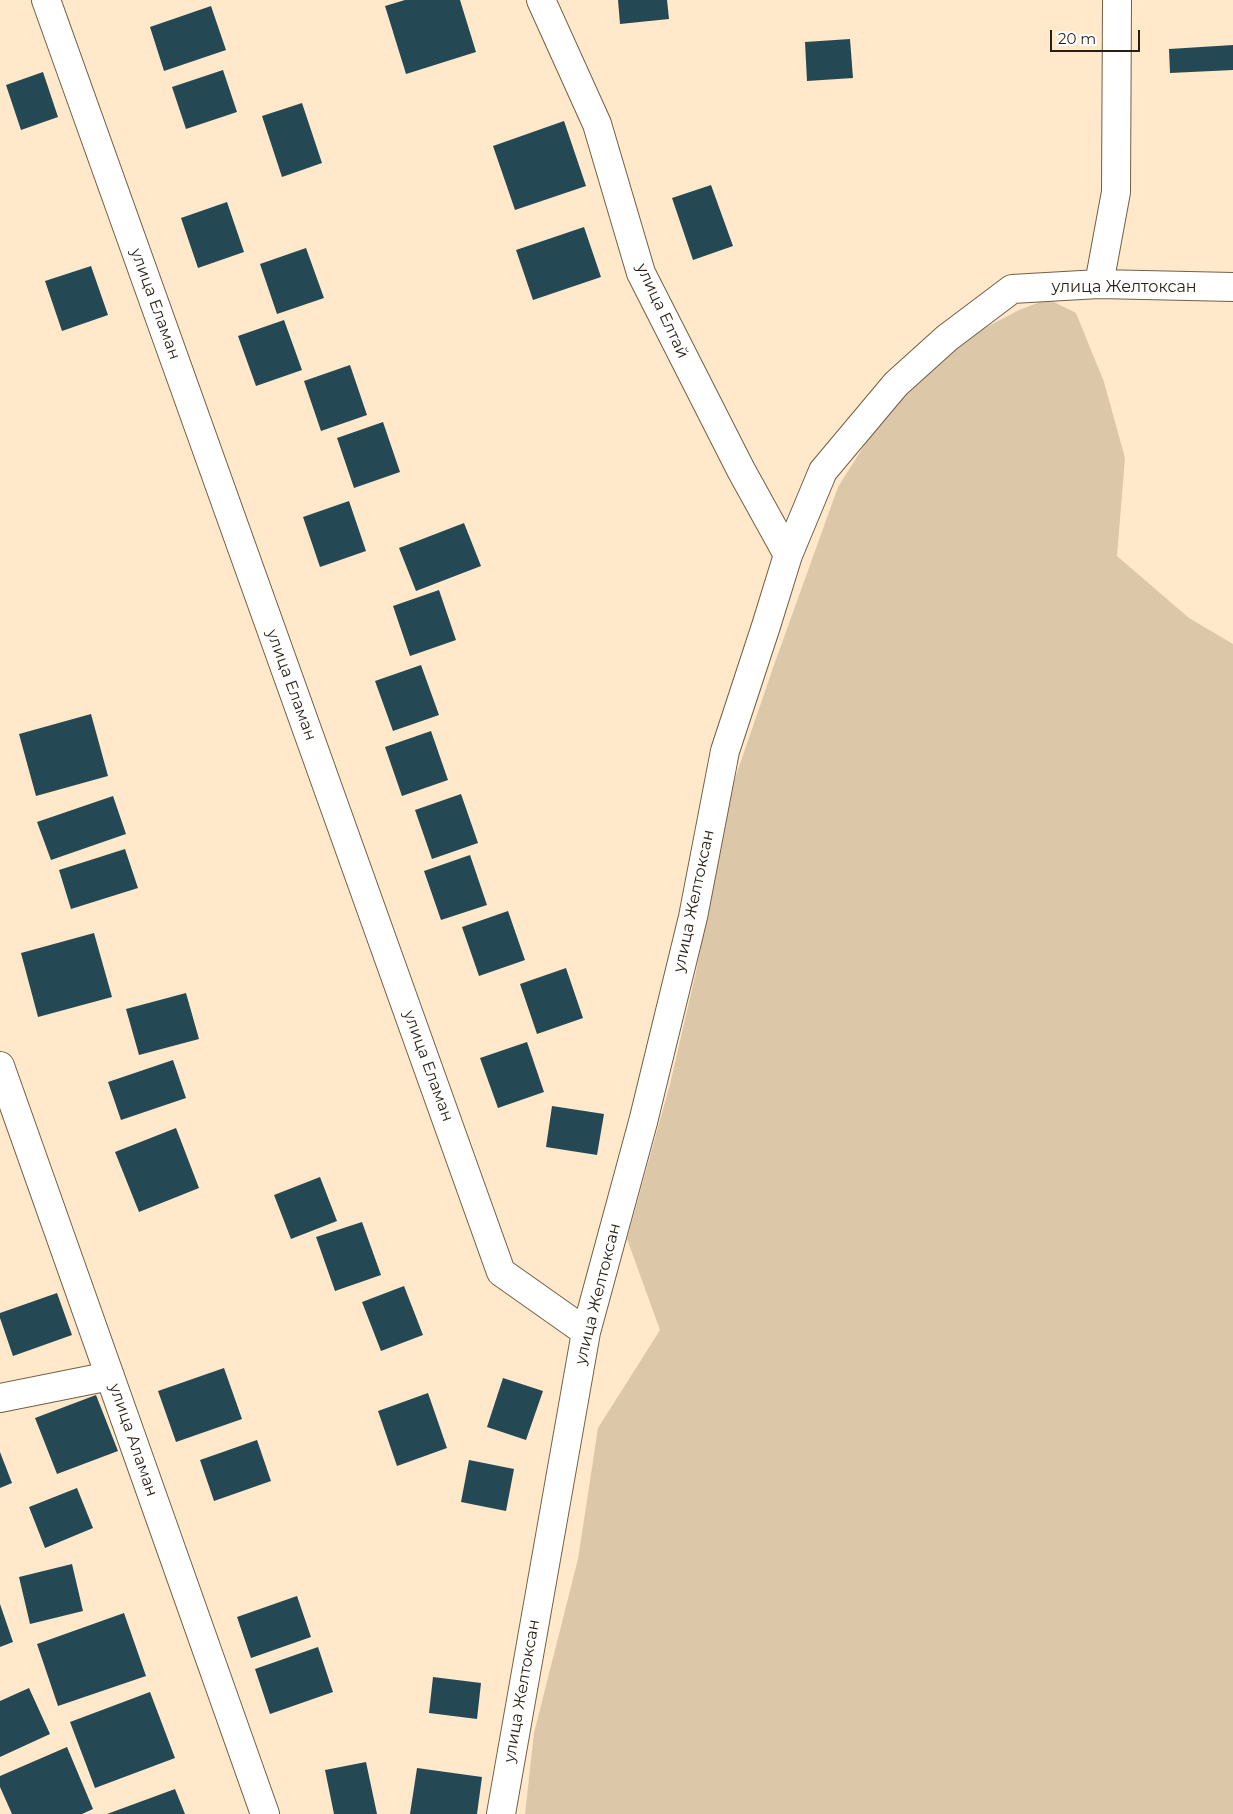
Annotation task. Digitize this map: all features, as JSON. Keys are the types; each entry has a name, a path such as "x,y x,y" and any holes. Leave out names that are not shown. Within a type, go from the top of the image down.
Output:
{"street":[{"name":"улица Еламан","path":"46,0 501,1272 586,1332"},
{"name":"улица Елтай","path":"541,0 597,124 641,272 740,470 788,555"},
{"path":"1099,284 1116,192 1117,0"},
{"name":"улица Желтоксан","path":"501,1814 586,1332 643,1122 693,917 725,751 788,555 823,471 896,384 946,338 1012,289 1099,284 1233,287"},
{"name":"улица Аламан","path":"1,1072 265,1814"},
{"path":"0,1398 110,1376"}],"shaded area":[{"path":"1048,299 1076,313 1104,382 1125,458 1117,556 1189,618 1233,644 1233,1814 525,1814 534,1733 578,1559 598,1428 660,1330 627,1239 670,1084 696,972 729,796 774,665 838,487 891,403 964,339 1019,310"}],"building":[{"path":"405,0 460,0 476,52 406,74 385,6"},
{"path":"618,0 667,0 669,19 620,24"},
{"path":"211,6 226,50 164,71 150,27"},
{"path":"850,39 853,78 807,81 805,42"},
{"path":"1233,45 1233,70 1170,73 1169,49"},
{"path":"223,70 237,112 186,129 172,87"},
{"path":"43,72 58,117 21,130 6,85"},
{"path":"302,103 322,163 282,177 262,116"},
{"path":"564,121 586,186 515,210 493,146"},
{"path":"711,185 733,246 693,260 672,198"},
{"path":"227,202 244,252 198,268 181,218"},
{"path":"584,227 601,277 533,300 516,250"},
{"path":"306,248 324,298 277,314 260,264"},
{"path":"91,266 108,315 62,331 45,281"},
{"path":"284,320 302,370 256,386 238,336"},
{"path":"350,365 367,415 321,431 304,381"},
{"path":"383,422 400,472 354,488 337,438"},
{"path":"349,501 366,551 320,567 303,517"},
{"path":"464,523 481,566 416,591 399,548"},
{"path":"439,590 456,640 410,656 393,606"},
{"path":"421,665 439,715 393,731 375,681"},
{"path":"91,714 108,776 36,796 19,734"},
{"path":"431,731 448,780 402,796 385,747"},
{"path":"461,794 478,843 432,859 415,810"},
{"path":"113,796 126,834 51,860 37,822"},
{"path":"125,849 138,888 71,909 59,870"},
{"path":"470,855 487,905 441,920 424,871"},
{"path":"508,911 525,960 479,976 462,927"},
{"path":"94,933 112,997 38,1017 21,953"},
{"path":"566,968 583,1018 537,1034 520,984"},
{"path":"186,993 199,1039 139,1055 126,1009"},
{"path":"527,1042 544,1092 498,1108 480,1058"},
{"path":"173,1060 186,1098 121,1120 108,1082"},
{"path":"552,1106 604,1114 597,1155 546,1147"},
{"path":"176,1128 199,1188 139,1212 115,1152"},
{"path":"320,1177 337,1221 291,1239 274,1195"},
{"path":"362,1222 381,1275 335,1291 316,1237"},
{"path":"404,1286 423,1335 381,1351 362,1302"},
{"path":"57,1293 72,1335 13,1356 0,1313"},
{"path":"224,1368 242,1419 176,1442 158,1391"},
{"path":"503,1378 543,1391 526,1440 487,1427"},
{"path":"428,1393 447,1448 397,1466 378,1411"},
{"path":"96,1395 118,1451 57,1474 35,1418"},
{"path":"257,1440 271,1481 214,1501 200,1460"},
{"path":"0,1452 12,1483 0,1488"},
{"path":"469,1460 514,1469 506,1511 461,1502"},
{"path":"77,1488 93,1528 45,1548 29,1507"},
{"path":"72,1564 83,1611 30,1624 19,1577"},
{"path":"297,1596 311,1637 251,1658 237,1617"},
{"path":"0,1604 13,1642 0,1647"},
{"path":"124,1613 146,1676 58,1706 37,1644"},
{"path":"318,1647 333,1692 270,1714 255,1669"},
{"path":"433,1677 481,1683 477,1719 429,1713"},
{"path":"29,1688 50,1734 0,1757 0,1701"},
{"path":"150,1692 175,1758 95,1788 70,1722"},
{"path":"67,1747 93,1809 82,1814 12,1814 0,1787 0,1776"},
{"path":"366,1762 377,1814 334,1814 325,1770"},
{"path":"417,1768 482,1777 477,1814 410,1814"},
{"path":"175,1789 185,1814 107,1814"}]}
